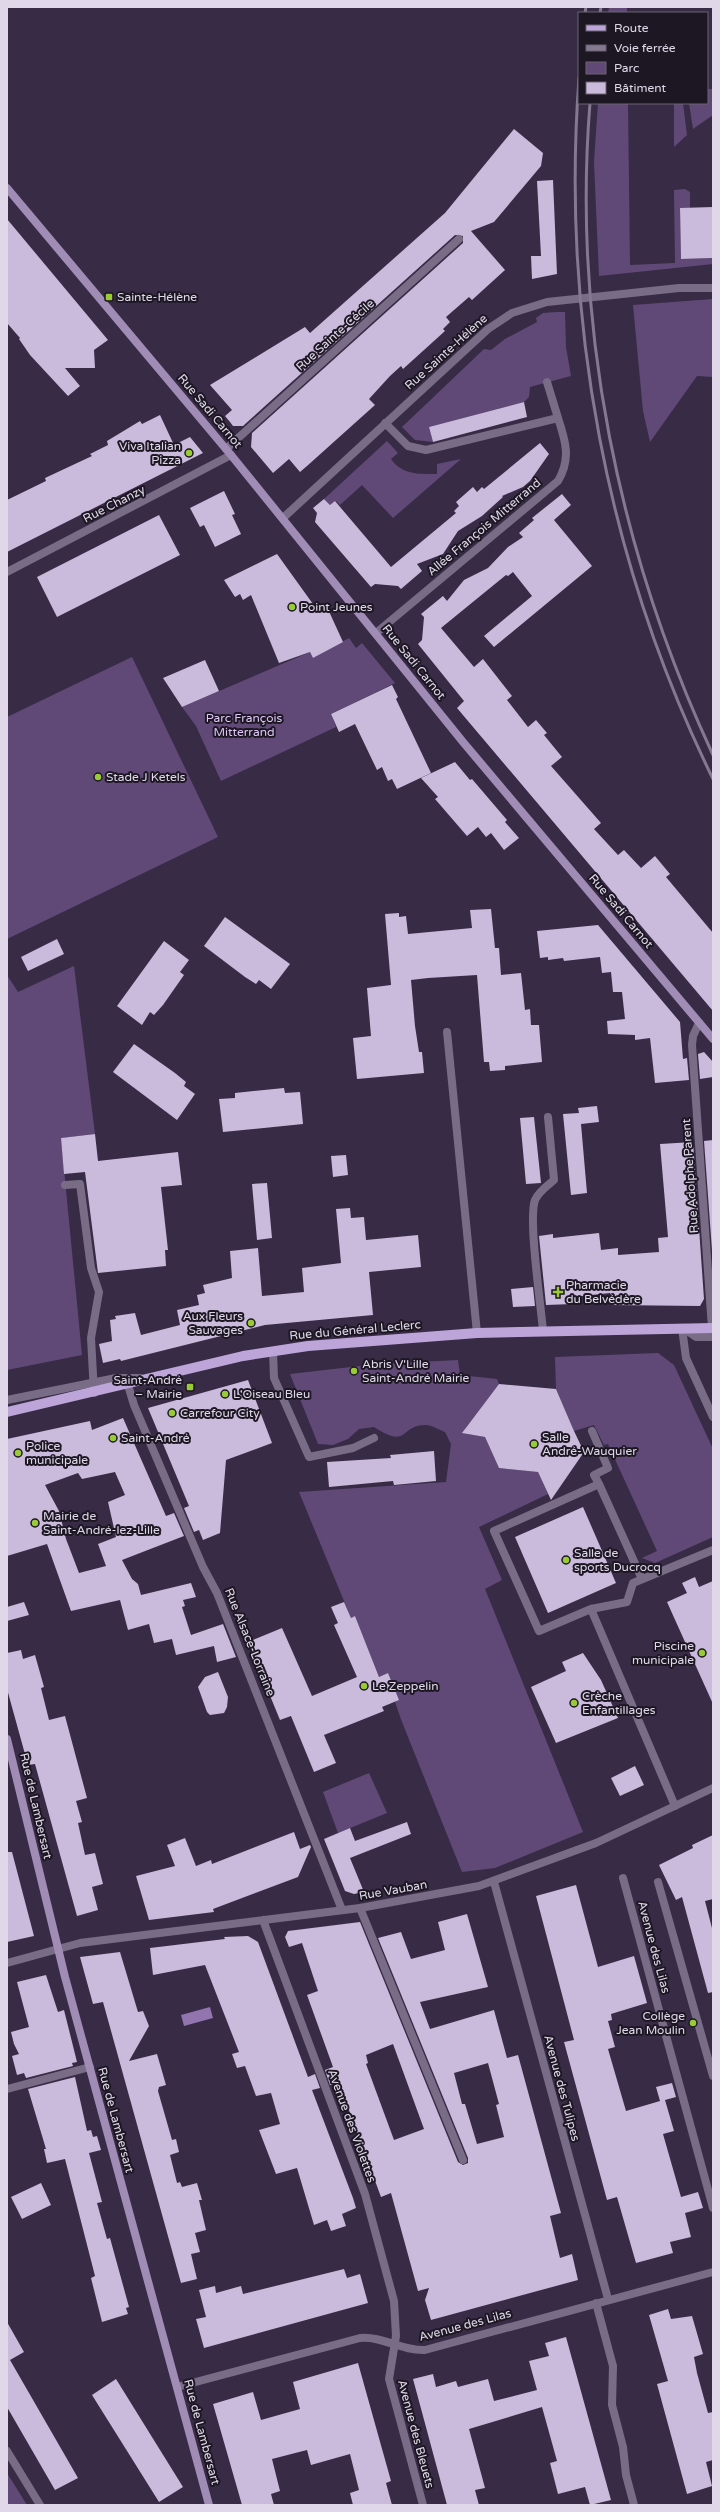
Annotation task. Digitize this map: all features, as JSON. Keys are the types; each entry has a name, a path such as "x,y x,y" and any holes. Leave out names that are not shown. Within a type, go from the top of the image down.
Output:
{"main road":[{"name":"Rue du Général Leclerc","path":"7,1412 128,1385 219,1362 274,1351 335,1343 477,1333 682,1328 713,1331"}],"street":[{"name":"Rue Sadi Carnot","path":"7,188 229,452 464,742 713,1039"},
{"name":"Rue Sainte-Cécile","path":"229,452 459,239"},
{"name":"Rue Sainte-Hélène","path":"283,518 488,329 512,313 536,304 564,299 679,288 713,288"},
{"name":"Allée François Mitterrand","path":"376,633 558,481 564,470 567,449 547,382"},
{"path":"385,423 408,446 426,450 558,418"},
{"name":"Rue Chanzy","path":"7,572 229,452"},
{"name":"Rue Adolphe Parent","path":"699,1023 693,1036 692,1044 713,1331"},
{"path":"447,1032 477,1333"},
{"path":"543,1332 534,1233 534,1202 538,1193 554,1180 548,1117"},
{"path":"65,1185 80,1184 91,1268 99,1292 91,1338 94,1393"},
{"path":"682,1328 686,1358 713,1417"},
{"path":"274,1351 274,1378 309,1457 353,1448 374,1438"},
{"path":"7,1400 116,1378 157,1378"},
{"name":"Rue Alsace-Lorraine","path":"128,1385 134,1405 199,1556 217,1592 342,1910"},
{"path":"592,1431 608,1468 594,1475 642,1579"},
{"path":"599,1484 494,1531 539,1631 591,1609 627,1602 633,1583 713,1550"},
{"path":"591,1609 675,1806"},
{"name":"Rue de Lambersart","path":"7,1739 11,1768 58,1948 209,2505"},
{"name":"Rue Vauban","path":"7,1963 80,1943 360,1908 494,1882 596,1843 713,1788"},
{"name":"Avenue des Lilas","path":"623,1878 713,2208"},
{"name":"Avenue des Tulipes","path":"494,1882 608,2299"},
{"path":"658,1882 713,2076"},
{"path":"360,1908 463,2160"},
{"name":"Avenue des Violettes","path":"263,1920 365,2194 394,2301 395,2345"},
{"path":"7,2089 90,2068"},
{"name":"Avenue des Lilas","path":"177,2387 360,2338 378,2338 406,2349 425,2350 608,2299 713,2272"},
{"path":"596,2303 613,2366 612,2405 623,2447 626,2475 634,2505"},
{"name":"Avenue des Bleuets","path":"395,2345 389,2369 391,2390 423,2505"},
{"path":"7,2451 40,2505"}],"green space":[{"path":"609,7 627,7 627,12 608,12"},
{"path":"708,89 713,89 713,115 693,129 689,104 708,104"},
{"path":"598,104 628,104 630,265 675,263 674,190 685,189 690,192 690,208 680,209 681,259 713,258 713,264 599,276 594,162"},
{"path":"674,104 683,104 687,135 674,147"},
{"path":"713,299 713,377 697,376 650,442 643,411 633,305"},
{"path":"565,312 566,347 571,376 530,387 529,397 524,402 429,427 433,442 415,440 402,427 484,349 491,350 505,339 537,322 536,318 543,313"},
{"path":"387,441 398,453 391,459 400,468 406,471 424,474 437,474 437,464 461,459 393,518 362,485 340,505 336,501 330,505 324,499"},
{"name":"Parc François Mitterrand","path":"349,638 356,648 362,643 395,683 331,714 336,727 221,781 196,726 182,707 310,652 313,658"},
{"name":"Stade J Ketels","path":"132,657 218,837 7,939 7,717"},
{"path":"74,966 95,1134 61,1138 82,1355 7,1370 7,975 18,992"},
{"path":"658,1353 674,1365 713,1449 713,1537 655,1563 642,1558 657,1551 608,1444 604,1445 594,1425 574,1431 556,1389 555,1357"},
{"path":"458,1360 460,1375 497,1379 499,1384 465,1429 468,1434 485,1437 499,1468 538,1472 548,1494 479,1527 502,1580 485,1589 583,1832 495,1868 462,1872 402,1722 395,1702 398,1700 388,1673 379,1677 355,1616 351,1618 299,1492 446,1482 451,1444 445,1432 426,1425 417,1426 399,1436 385,1434 374,1427 359,1429 348,1439 333,1445 318,1444 290,1374 377,1364"},
{"path":"369,1773 387,1813 338,1833 323,1792"},
{"path":"7,2473 27,2505 7,2505"}],"shaded area":[{"path":"210,2007 213,2018 184,2026 181,2015"}],"building":[{"path":"514,129 543,153 541,166 494,222 471,231 505,270 472,300 469,297 446,317 450,322 443,329 445,331 403,369 401,366 390,376 369,399 375,405 307,466 300,472 289,459 273,473 251,447 252,433 463,243 463,236 455,235 243,426 233,426 225,416 232,410 210,385 305,327 310,333 445,213"},
{"path":"553,180 557,274 532,279 531,256 541,256 537,181"},
{"path":"713,207 713,258 681,259 680,208"},
{"path":"7,219 108,340 94,350 95,368 65,368 80,386 68,396 30,355 19,339 20,338 7,323"},
{"path":"524,402 527,417 433,442 429,427"},
{"path":"160,415 174,445 190,437 203,453 7,552 7,500 46,481 45,478 92,456 90,454 108,445 107,441 140,421 142,424"},
{"path":"540,443 549,454 530,481 523,487 502,496 503,497 482,516 458,531 443,554 417,564 422,571 401,589 398,586 375,584 371,587 315,522 317,513 313,508 324,499 330,505 335,501 391,567 456,513 454,511 459,506 456,502 473,487 477,492 482,487 484,489"},
{"path":"224,491 235,514 232,515 241,534 215,547 204,525 200,527 190,508"},
{"path":"562,494 571,505 554,520 592,566 494,647 484,636 532,596 513,572 508,576 506,575 441,628 474,667 483,659 512,696 507,700 528,727 536,720 547,733 544,735 562,757 551,766 601,823 594,829 618,855 624,850 641,868 655,856 670,874 666,877 713,933 713,1011 457,708 464,701 418,644 422,640 424,617 421,614 443,596 447,601 464,580 488,568 508,547 523,537 519,533 534,520 532,518"},
{"path":"159,515 180,555 57,617 37,577"},
{"path":"277,554 318,611 327,607 343,642 313,658 310,652 279,663 251,595 243,600 240,594 235,597 224,580"},
{"path":"205,660 219,691 182,707 163,678"},
{"path":"392,685 398,697 396,699 431,773 397,789 392,779 388,781 382,767 377,770 355,724 339,732 331,714"},
{"path":"455,762 470,780 472,779 507,820 505,822 519,838 504,850 491,833 486,837 478,827 467,836 435,799 438,797 421,778"},
{"path":"491,909 495,948 499,948 501,975 521,973 525,1010 530,1009 531,1025 539,1025 542,1062 505,1066 505,1070 490,1071 489,1062 484,1062 477,975 428,978 411,980 415,1026 419,1052 422,1052 424,1073 357,1079 353,1038 371,1036 367,988 391,985 385,914 399,913 399,917 406,916 408,934 472,928 470,910"},
{"path":"225,917 290,964 271,989 259,980 256,984 245,977 204,946"},
{"path":"598,925 680,1022 683,1059 687,1058 689,1080 655,1083 650,1038 635,1040 635,1035 608,1034 607,1021 625,1019 622,992 613,992 611,972 602,973 600,957 564,961 563,958 548,960 548,957 540,958 537,931"},
{"path":"57,939 64,954 28,971 21,957"},
{"path":"164,941 189,960 180,972 184,975 163,1005 154,1015 150,1012 142,1025 117,1006"},
{"path":"134,1044 186,1082 184,1086 195,1094 177,1120 113,1072"},
{"path":"704,1052 713,1062 713,1077 700,1079 698,1054"},
{"path":"284,1088 285,1093 300,1092 303,1124 223,1132 219,1099 235,1098 235,1093"},
{"path":"597,1106 599,1122 581,1124 587,1193 571,1195 563,1114 579,1113 578,1108"},
{"path":"534,1117 541,1183 526,1184 520,1118"},
{"path":"95,1134 98,1161 178,1152 182,1185 161,1187 168,1250 165,1250 166,1266 98,1273 85,1172 64,1174 61,1138"},
{"path":"713,1140 713,1264 704,1141"},
{"path":"693,1142 704,1299 700,1306 611,1305 610,1293 573,1297 573,1304 546,1305 539,1236 553,1234 553,1238 599,1233 601,1250 618,1248 618,1255 659,1252 658,1238 668,1237 660,1144"},
{"path":"346,1155 348,1175 333,1177 331,1156"},
{"path":"267,1183 272,1238 257,1240 252,1184"},
{"path":"350,1208 351,1218 364,1217 366,1240 418,1235 421,1267 369,1272 373,1315 265,1325 121,1361 120,1359 103,1363 99,1344 112,1341 110,1320 116,1319 115,1316 135,1313 141,1335 180,1325 177,1310 199,1305 197,1295 205,1293 203,1285 232,1278 230,1251 258,1248 262,1296 304,1292 302,1268 341,1263 336,1209"},
{"path":"533,1287 535,1306 513,1307 511,1289"},
{"path":"248,1380 272,1443 226,1460 220,1533 203,1540 199,1530 194,1532 184,1508 189,1506 148,1408"},
{"name":"Salle André-Wauquier","path":"499,1384 556,1389 584,1452 551,1500 538,1472 499,1468 485,1437 462,1433"},
{"path":"123,1418 166,1516 174,1513 184,1536 122,1560 132,1579 138,1584 141,1595 191,1583 196,1597 183,1600 185,1606 182,1607 191,1635 223,1624 236,1657 217,1662 214,1646 176,1655 172,1639 154,1643 149,1624 128,1630 120,1600 71,1611 47,1544 7,1556 7,1439 90,1421 92,1430","holes":["115,1472 125,1495 108,1502 116,1537 98,1544 106,1566 79,1573 66,1539 59,1511 45,1485 78,1473 82,1479"]},
{"path":"434,1451 436,1481 394,1485 393,1481 329,1487 327,1462 391,1458 390,1455"},
{"name":"Salle de sports Ducrocq","path":"583,1507 616,1583 548,1613 515,1537"},
{"name":"Piscine municipale","path":"695,1577 699,1587 713,1581 713,1704 667,1602 687,1593 682,1583"},
{"path":"24,1602 29,1615 7,1621 7,1607"},
{"name":"Le Zeppelin","path":"344,1602 351,1618 355,1616 379,1677 388,1673 399,1700 382,1707 384,1711 324,1735 336,1763 314,1772 291,1716 280,1720 248,1642 282,1628 312,1696 357,1677 334,1625 338,1623 331,1607"},
{"path":"21,1650 23,1659 35,1655 44,1687 41,1688 49,1720 65,1716 87,1798 76,1801 82,1822 78,1823 85,1855 95,1853 103,1884 92,1887 98,1910 77,1916 35,1764 28,1765 7,1689 7,1653"},
{"name":"Crèche Enfantillages","path":"583,1653 601,1680 618,1718 556,1743 531,1687 566,1671 562,1662"},
{"path":"218,1672 228,1697 227,1707 224,1713 210,1715 207,1712 198,1687 205,1677"},
{"path":"635,1766 644,1785 620,1796 611,1778"},
{"path":"407,1822 411,1834 350,1858 364,1892 354,1894 345,1891 324,1839 350,1828 355,1841"},
{"path":"294,1832 300,1849 310,1845 311,1847 298,1877 213,1909 214,1912 149,1920 136,1876 175,1866 167,1845 185,1838 196,1866 211,1860 212,1864"},
{"path":"713,1835 713,1899 705,1901 713,1932 713,1992 708,1993 682,1897 676,1900 659,1865 693,1848 692,1845"},
{"path":"7,1852 12,1852 34,1936 7,1942"},
{"path":"576,1885 598,1967 634,1956 647,2003 611,2014 612,2020 608,2021 615,2047 608,2049 626,2111 660,2101 656,2087 672,2083 676,2097 665,2100 674,2131 663,2134 681,2197 698,2192 703,2208 685,2213 691,2237 670,2242 673,2253 636,2263 617,2197 607,2200 601,2178 564,2042 574,2040 536,1896"},
{"path":"467,1914 488,1987 420,2002 430,2029 494,2010 507,2058 518,2055 561,2213 550,2216 560,2258 572,2254 578,2280 431,2320 425,2300 429,2288 418,2291 391,2193 381,2197 339,2083 330,2085 325,2070 333,2067 307,1995 318,1991 302,1943 289,1947 285,1937 288,1931 360,1922 458,2162 463,2165 468,2163 468,2158 378,1938 401,1932 411,1959 445,1950 438,1922","holes":["393,2044 424,2129 394,2140 366,2064 368,2063 366,2055","488,2063 499,2104 496,2105 504,2137 477,2144 465,2104 462,2104 454,2073"]},
{"path":"248,1936 258,1942 308,2077 315,2074 320,2088 312,2090 356,2208 342,2214 346,2226 331,2231 327,2220 314,2225 297,2168 276,2174 259,2130 280,2124 271,2093 256,2096 245,2066 237,2068 232,2054 239,2052 205,1965 153,1975 150,1948 225,1939 224,1937"},
{"path":"120,1952 138,2012 143,2011 149,2026 129,2061 157,2054 166,2085 159,2087 158,2091 172,2140 176,2139 179,2152 170,2155 177,2183 180,2182 182,2187 197,2183 202,2200 199,2200 206,2230 195,2233 200,2252 191,2254 197,2279 181,2283 103,2002 93,2004 80,1957"},
{"path":"46,1975 58,2012 64,2010 77,2062 72,2063 73,2066 26,2078 24,2073 17,2075 12,2056 19,2054 14,2044 11,2032 29,2027 17,1982"},
{"path":"75,2077 87,2131 91,2130 93,2137 97,2136 101,2150 89,2153 102,2202 97,2203 107,2239 110,2238 129,2307 126,2308 128,2314 102,2322 91,2278 95,2276 65,2159 47,2163 44,2149 46,2149 28,2089"},
{"path":"41,2183 51,2205 22,2219 11,2197"},
{"path":"344,2269 347,2278 360,2274 368,2303 204,2348 196,2319 206,2317 199,2290 215,2286 216,2293 241,2286 243,2294"},
{"path":"668,2309 671,2319 692,2316 703,2354 694,2357 697,2373 708,2413 713,2412 713,2460 706,2462 712,2486 687,2494 657,2384 668,2381 649,2315"},
{"path":"7,2322 24,2352 10,2360 78,2478 55,2490 7,2407"},
{"path":"566,2337 611,2500 590,2505 585,2487 558,2494 550,2463 557,2461 542,2407 469,2429 485,2488 475,2490 479,2505 447,2505 413,2379 433,2374 436,2387 456,2381 458,2387 488,2379 494,2401 537,2390 529,2361 549,2356 545,2343"},
{"path":"358,2363 391,2481 386,2483 392,2505 353,2505 350,2493 359,2490 350,2454 311,2465 307,2450 272,2459 280,2491 271,2494 274,2505 242,2505 213,2404 253,2392 261,2420 300,2409 293,2382"},
{"path":"116,2379 183,2487 159,2502 92,2395"}],"railway":[{"path":"585,12 586,7"},
{"path":"600,12 601,7"},
{"path":"578,100 575,168 577,258 586,348 600,438 619,526 645,612 676,697 713,779"},
{"path":"590,104 586,187 588,271 596,354 610,437 628,519 652,599 680,678 713,755"}],"place":[{"name":"Sainte-Hélène","path":"109,297"},
{"name":"Viva Italian Pizza","path":"189,453"},
{"name":"Point Jeunes","path":"292,607"},
{"name":"Stade J Ketels","path":"98,777"},
{"name":"Pharmacie du Belvédère","path":"558,1292"},
{"name":"Aux Fleurs Sauvages","path":"251,1323"},
{"name":"Abris V'Lille Saint-André Mairie","path":"354,1371"},
{"name":"Saint-André – Mairie","path":"190,1387"},
{"name":"L'Oiseau Bleu","path":"225,1394"},
{"name":"Carrefour City","path":"172,1413"},
{"name":"Saint-André","path":"113,1438"},
{"name":"Salle André-Wauquier","path":"534,1444"},
{"name":"Police municipale","path":"18,1453"},
{"name":"Mairie de Saint-André-lez-Lille","path":"35,1523"},
{"name":"Salle de sports Ducrocq","path":"566,1560"},
{"name":"Piscine municipale","path":"702,1653"},
{"name":"Le Zeppelin","path":"364,1686"},
{"name":"Crèche Enfantillages","path":"574,1703"},
{"name":"Collège Jean Moulin","path":"693,2023"}]}
